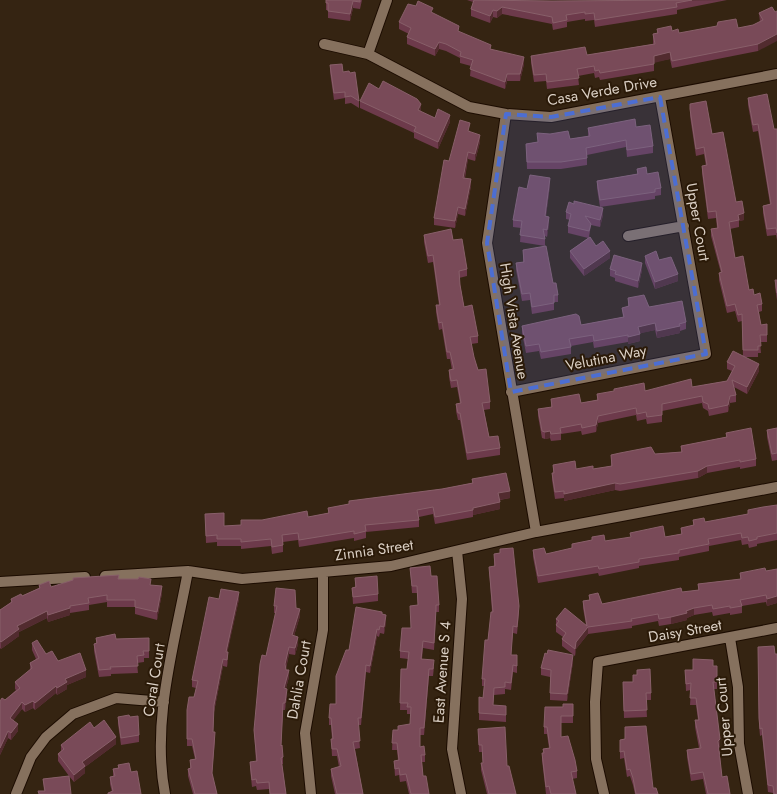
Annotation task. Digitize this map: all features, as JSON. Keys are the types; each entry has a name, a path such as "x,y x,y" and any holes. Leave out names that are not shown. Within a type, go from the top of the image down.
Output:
{"street":[{"path":"368,54 387,0"},
{"name":"Casa Verde Drive","path":"324,44 368,54 469,107 506,114 551,117 777,74"},
{"name":"Upper Court","path":"660,97 706,354"},
{"name":"High Vista Avenue","path":"506,114 487,243 536,532"},
{"path":"628,236 684,226"},
{"name":"Velutina Way","path":"511,392 706,354"},
{"name":"Zinnia Street","path":"0,582 188,571 242,579 391,566 536,532 777,488"},
{"name":"East Avenue S 4","path":"457,551 462,599 452,749 461,794"},
{"name":"Coral Court","path":"165,794 162,744 164,702 188,571"},
{"name":"Dahlia Court","path":"311,794 305,733 322,630 322,572"},
{"name":"Daisy Street","path":"604,794 596,759 595,702 598,662 777,628"},
{"name":"Upper Court","path":"730,638 738,687 739,744 748,794"},
{"path":"16,794 31,757 46,737 73,714 116,698 164,702"}],"highlighted area":[{"path":"660,97 706,354 511,392 487,243 506,114 551,117"}],"building":[{"path":"326,0 360,0 360,2 353,1 350,14 328,11"},
{"path":"474,0 692,0 676,3 677,7 595,20 594,13 585,14 585,12 566,15 567,20 553,23 552,17 502,7 497,11 493,10 490,16 471,9"},
{"path":"418,1 433,8 431,12 459,26 458,31 491,45 490,49 524,57 520,74 507,74 505,82 470,69 473,60 460,56 461,52 446,44 439,42 435,49 407,37 411,28 399,22 408,4 416,6"},
{"path":"772,7 775,12 777,11 777,34 758,44 672,61 670,52 654,56 654,64 600,73 599,70 595,71 594,66 577,69 579,78 547,82 546,74 534,75 531,56 585,47 587,55 655,44 653,34 658,33 657,29 671,26 672,31 678,29 679,33 717,26 718,22 736,19 738,28 753,25 763,20 759,13"},
{"path":"342,64 343,72 355,72 359,101 351,96 345,97 345,92 334,93 330,65"},
{"path":"383,81 417,99 421,104 418,110 435,118 438,109 450,115 438,142 414,131 416,127 360,101 369,83 379,89"},
{"path":"767,94 774,129 777,129 777,233 776,228 767,229 763,206 771,204 758,124 753,125 748,98"},
{"path":"706,101 712,134 723,132 736,202 742,201 744,213 738,215 739,220 729,222 735,258 743,256 749,290 753,289 754,295 760,293 762,304 757,305 761,325 767,324 767,335 760,335 761,346 758,346 758,350 743,350 742,314 738,315 735,304 727,306 719,273 722,272 711,229 718,228 716,211 708,212 702,166 707,165 704,147 696,149 690,109 690,104"},
{"path":"635,119 636,127 650,125 653,146 627,150 626,140 586,148 587,158 561,162 527,162 526,144 538,142 537,133 550,134 568,131 570,139 590,136 588,128"},
{"path":"460,120 470,123 468,131 480,135 475,154 468,152 463,178 471,179 465,209 458,207 455,221 434,218 444,160 449,161"},
{"path":"646,167 647,174 658,172 661,188 655,189 655,192 600,200 597,181 638,174 637,169"},
{"path":"530,175 550,178 545,216 549,217 547,230 543,229 545,239 520,235 522,221 513,220 519,187 527,189"},
{"path":"574,201 603,208 600,220 585,216 591,224 589,231 568,226 571,214 566,212 569,202 574,204"},
{"path":"451,229 453,240 462,239 467,269 459,271 464,307 472,305 478,336 470,337 478,370 486,369 490,402 482,403 489,437 498,436 500,448 467,453 460,413 458,413 456,404 461,403 457,380 451,381 449,370 454,369 450,352 447,352 442,322 439,323 436,305 440,305 433,255 428,256 424,235"},
{"path":"590,237 596,246 603,241 610,251 584,269 570,251"},
{"path":"546,246 553,283 556,283 558,295 554,295 554,303 532,307 530,293 522,294 516,263 524,262 523,250"},
{"path":"656,251 659,260 671,257 678,274 655,282 645,256"},
{"path":"614,255 642,263 638,281 615,274 616,271 610,269"},
{"path":"644,295 649,307 682,301 686,322 679,324 680,326 657,331 655,323 638,327 640,334 628,337 628,335 594,341 593,335 569,339 571,347 541,352 539,344 526,346 522,326 576,314 579,316 581,325 624,317 622,308 629,306 628,298"},
{"path":"733,351 759,364 747,387 732,380 736,395 730,396 728,405 709,409 708,404 703,402 702,396 662,404 662,415 647,417 646,412 637,414 636,408 598,416 596,425 582,428 581,424 560,428 561,433 551,434 550,431 542,431 538,409 552,407 551,399 579,394 581,403 598,400 597,394 644,383 645,391 691,379 692,387 727,381 735,366 727,362"},
{"path":"751,428 756,459 707,466 698,471 620,484 615,483 564,494 564,491 555,492 552,473 554,473 553,465 575,461 576,469 593,466 593,469 612,466 611,455 651,447 655,454 682,452 681,446 727,437 726,433"},
{"path":"777,428 777,453 772,454 767,430"},
{"path":"506,473 510,491 498,493 500,502 473,508 473,510 435,517 433,507 417,510 419,520 365,525 366,531 354,534 354,531 299,540 298,533 282,535 283,545 272,547 271,539 241,542 241,539 217,539 217,535 206,536 205,514 224,513 224,526 241,525 241,520 262,520 307,511 308,517 329,513 328,508 349,504 349,501 442,489 473,483 472,479"},
{"path":"777,505 777,533 757,537 757,539 749,541 748,537 742,538 741,533 708,539 709,544 679,550 679,553 639,559 639,562 599,569 598,566 538,576 533,550 544,548 546,554 572,548 572,544 592,540 592,537 604,535 605,541 631,537 630,533 663,526 665,537 682,534 681,528 694,525 693,520 704,518 705,522 748,514 748,510"},
{"path":"513,548 519,606 517,627 513,626 511,655 517,655 517,666 513,665 511,683 505,682 505,687 494,688 493,705 506,706 506,715 479,713 479,697 483,698 485,679 482,679 485,640 488,640 491,612 493,612 489,567 495,566 494,554 500,553 500,549"},
{"path":"430,566 431,576 437,576 439,605 436,605 434,643 423,641 421,659 434,660 433,669 429,669 424,728 420,728 420,747 424,746 425,755 421,755 423,776 426,776 429,794 411,794 406,774 400,775 399,768 395,769 394,761 399,760 397,743 392,743 393,730 398,730 398,726 410,724 411,707 407,707 408,703 400,703 401,669 407,669 409,652 400,651 402,628 411,628 410,606 418,605 417,586 412,586 410,568"},
{"path":"765,568 766,571 777,569 777,596 767,599 766,595 740,600 742,606 713,609 712,605 694,608 686,611 687,613 671,617 659,619 658,614 631,619 632,621 588,627 576,642 575,649 562,639 566,633 556,625 559,621 556,619 565,608 587,626 583,601 590,600 589,595 598,593 602,604 681,588 682,592 699,590 698,584 741,579 740,573"},
{"path":"119,575 118,579 138,579 139,577 151,579 150,585 162,586 157,612 135,607 135,600 107,600 107,595 88,598 89,603 70,606 70,608 48,615 47,611 17,626 19,629 0,641 0,610 12,602 11,599 40,588 39,585 49,581 51,587 73,580 73,578"},
{"path":"377,576 378,594 353,597 352,588 356,587 355,578"},
{"path":"276,588 295,590 296,608 300,609 292,635 298,637 295,648 289,647 285,664 286,670 289,670 284,688 287,689 285,703 283,703 281,746 283,757 281,758 286,794 270,794 269,782 257,783 256,779 252,780 250,762 257,761 254,730 260,664 262,655 266,656 277,606 274,606"},
{"path":"221,589 239,592 226,652 228,652 227,660 223,659 214,705 213,732 215,732 212,773 217,794 195,794 188,769 191,768 190,760 196,759 192,739 187,739 187,710 189,697 194,697 198,681 192,680 209,597 219,599"},
{"path":"356,607 382,612 382,614 386,615 384,627 380,626 379,630 377,629 370,666 366,665 361,718 358,718 360,741 353,742 363,794 337,794 331,769 341,766 337,749 332,749 331,718 329,718 330,704 336,704 336,676 346,650 349,650"},
{"path":"115,634 116,639 149,638 149,651 143,651 144,655 137,656 138,666 110,667 111,669 99,670 94,644 97,643 96,638"},
{"path":"37,640 46,654 52,651 58,661 80,653 86,670 65,679 67,682 57,688 56,686 35,703 33,701 25,705 22,702 10,718 18,724 11,733 8,731 0,748 0,701 2,698 5,700 20,688 15,682 32,668 30,663 39,658 32,643"},
{"path":"774,646 775,654 777,654 777,794 774,794 773,786 768,785 762,728 760,729 759,718 758,647"},
{"path":"548,650 573,655 567,694 550,693 551,670 541,668 545,653 547,654"},
{"path":"693,659 713,660 713,666 717,666 717,682 713,682 720,739 718,741 722,777 727,776 730,794 708,794 703,772 691,774 687,750 701,748 695,720 699,720 696,698 690,698 691,683 686,684 685,670 693,670"},
{"path":"650,669 651,693 646,693 647,710 624,711 623,682 633,682 633,675 637,675 637,670"},
{"path":"563,704 573,704 573,716 561,716 561,737 568,736 575,760 577,771 571,772 576,794 551,794 549,786 546,787 542,753 544,753 543,749 550,748 547,727 544,727 545,707 563,707"},
{"path":"129,715 130,717 138,716 139,735 121,738 118,717"},
{"path":"104,720 116,737 82,762 85,766 74,775 58,754 64,749 61,745 90,722 94,728"},
{"path":"646,726 653,788 656,788 658,794 636,794 630,769 627,770 624,751 620,752 620,740 625,739 625,727"},
{"path":"505,727 507,766 509,766 516,794 489,794 481,763 483,763 482,745 479,745 478,729"},
{"path":"129,763 131,772 137,771 141,794 108,794 113,791 110,777 115,776 113,769 119,768 118,765"},
{"path":"69,776 71,794 39,794 38,791 45,791 43,779"}]}
